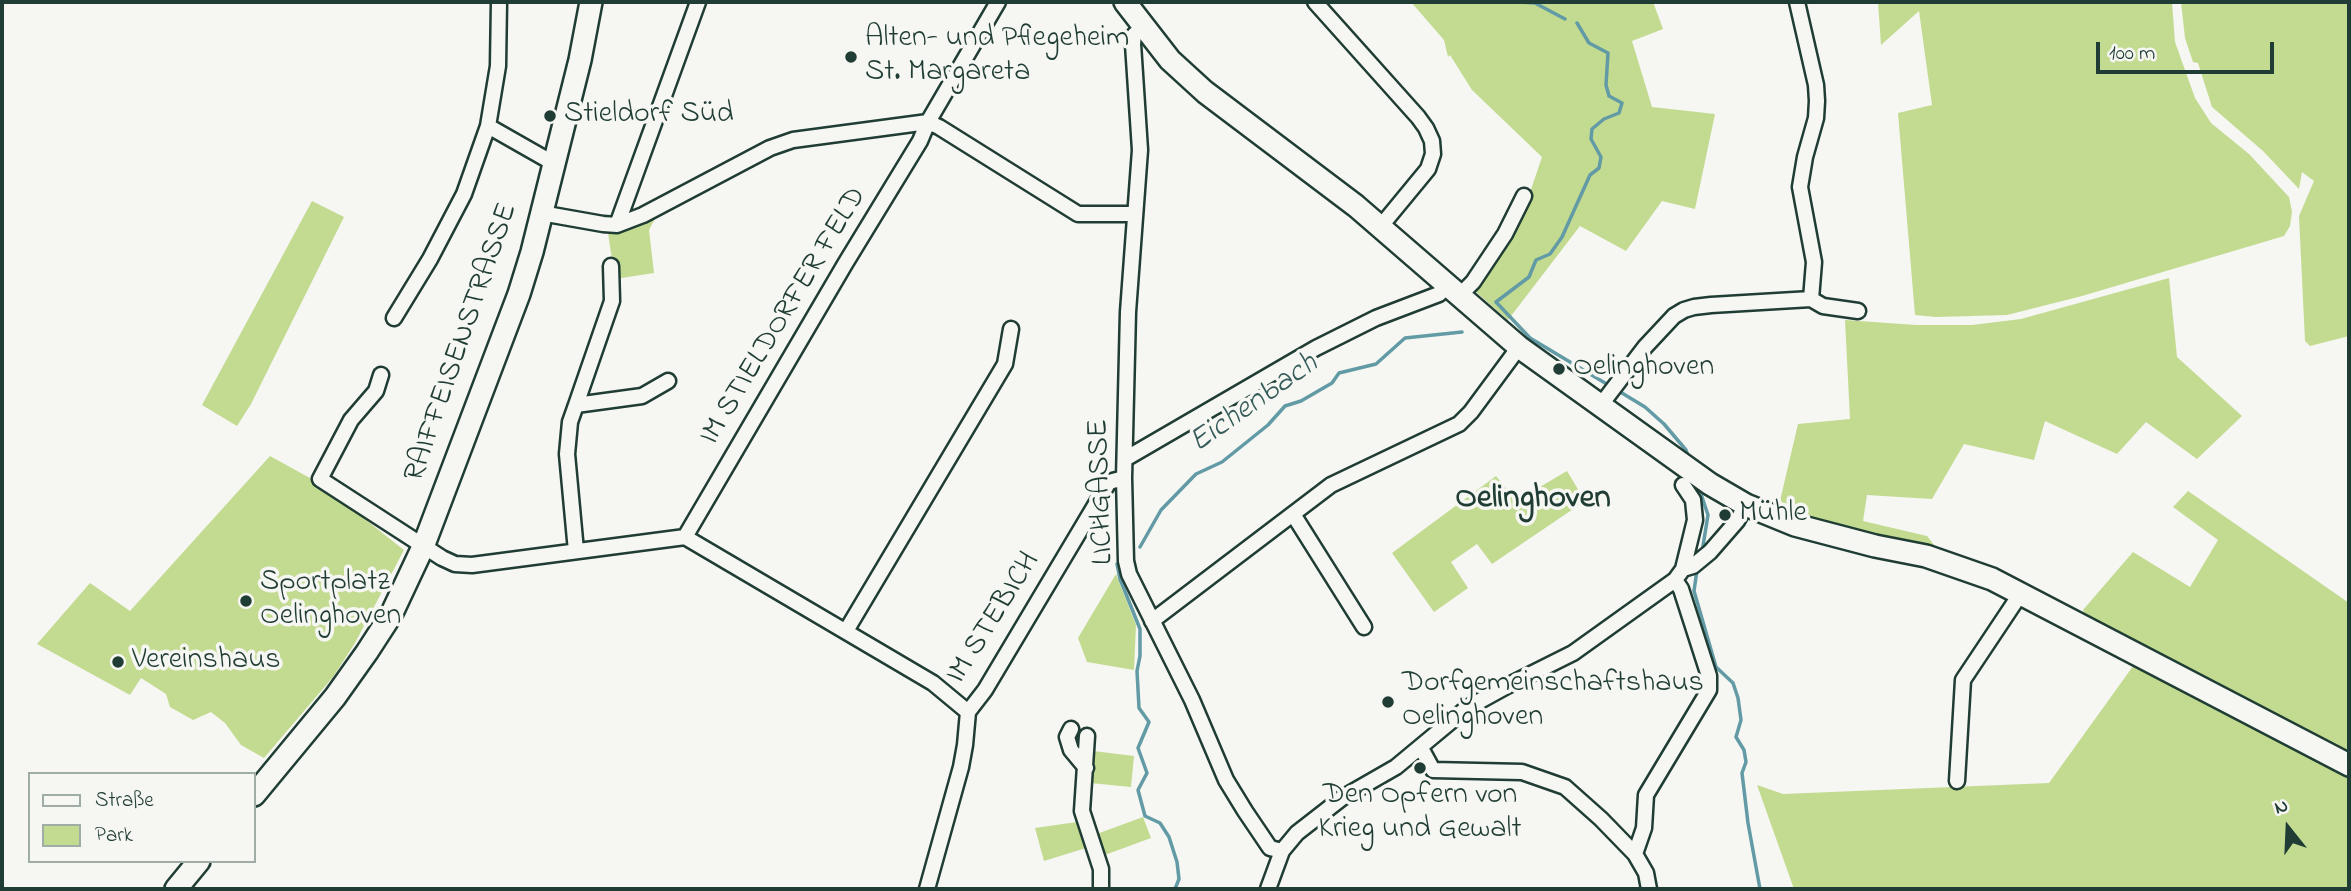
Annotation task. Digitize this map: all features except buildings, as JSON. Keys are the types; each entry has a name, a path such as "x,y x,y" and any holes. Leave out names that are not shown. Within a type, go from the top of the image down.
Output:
{"main road":[{"name":"RAIFFEISENSTRASSE","path":"256,793 335,697 391,615 423,547 519,293 580,60 591,2"},
{"path":"1125,2 1170,60 1205,92 1381,226 1519,347 1608,395 1683,475 1710,484 1746,505 1804,527 1926,556 1992,579 2349,765"},
{"path":"176,889 197,863"}],"street":[{"path":"394,318 430,259 464,194 488,126 498,66 499,2"},
{"path":"617,225 698,2"},
{"name":"IM STIELDORFER FELD","path":"685,537 920,141 928,122 998,2"},
{"path":"1315,2 1418,117 1432,141 1433,154 1428,169 1381,226"},
{"path":"1797,2 1812,65 1817,101 1816,118 1800,187 1814,262 1811,299"},
{"name":"LICHGASSE","path":"1143,27 1134,35 1133,44 1140,150 1128,312 1126,562 1129,574 1192,700 1226,780 1270,848 1282,851"},
{"path":"541,213 617,225 643,215 770,148 793,140 928,122 1077,214 1135,214"},
{"path":"488,126 553,163"},
{"path":"1125,459 1316,348 1376,318 1473,282 1506,234 1524,196"},
{"path":"576,551 567,454 570,422 612,301 611,266"},
{"path":"1608,395 1645,346 1674,316 1684,310 1702,306 1811,299 1823,306 1858,311"},
{"path":"846,631 1005,364 1011,329"},
{"path":"1152,621 1331,485 1460,424 1519,347"},
{"path":"381,375 376,391 351,420 320,479 423,547 455,564 472,565 685,537 933,683 968,712"},
{"path":"576,405 642,396 668,381"},
{"path":"1636,854 1644,828 1646,795 1709,690 1709,676 1681,589 1695,520 1693,500 1683,475"},
{"name":"IM STEBICH","path":"928,889 961,767 968,712 985,690 1109,482 1125,478"},
{"path":"1268,889 1282,851 1297,833 1342,798 1396,767 1468,708 1573,653 1684,572 1710,552 1737,521 1746,505"},
{"path":"1293,514 1364,627"},
{"path":"1957,780 1963,680 2021,593"},
{"path":"1071,729 1068,737 1070,750 1086,768"},
{"path":"1087,736 1082,811 1101,869 1101,889"},
{"path":"1421,748 1433,770 1522,772 1564,787 1636,854 1646,873 1649,889"}],"green space":[{"path":"1411,2 1653,2 1663,29 1632,41 1652,107 1715,114 1695,209 1662,201 1626,251 1580,226 1508,320 1476,292 1521,219 1542,157 1472,90 1450,55 1448,57 1444,40"},
{"path":"1878,2 2172,2 2175,42 2195,98 2211,123 2249,154 2289,197 2292,212 2290,226 2284,236 2082,296 2007,315 1915,315 1898,113 1932,105 1919,11 1881,45"},
{"path":"2181,2 2349,2 2349,336 2310,346 2305,341 2299,216 2314,181 2302,172 2299,189 2263,151 2212,107 2198,63 2193,62 2185,38"},
{"path":"312,201 344,217 251,404 237,426 202,405"},
{"path":"658,213 649,230 654,273 615,279 608,233 621,231"},
{"path":"2169,278 2177,357 2242,416 2197,459 2146,422 2117,454 2045,421 2034,460 1964,444 1932,499 1867,495 1863,521 1927,536 1939,551 1810,519 1779,505 1798,424 1850,419 1845,320 1916,325 1972,325 2021,319"},
{"path":"270,456 319,483 404,550 355,643 333,677 264,758 241,745 225,723 211,712 193,720 170,707 166,694 141,678 130,695 37,644 90,583 130,611"},
{"path":"1567,471 1585,501 1492,564 1477,544 1451,562 1468,588 1434,612 1392,553 1496,476 1516,501"},
{"path":"2188,491 2349,603 2349,759 2086,621 2083,610 2133,552 2190,587 2218,540 2173,507"},
{"path":"1116,574 1136,625 1134,670 1087,662 1078,638"},
{"path":"2136,662 2349,773 2349,889 1794,889 1757,785 1783,794 2049,783"},
{"path":"1093,751 1134,756 1131,787 1090,783"},
{"path":"1143,817 1151,838 1102,856 1094,835"},
{"path":"1077,822 1086,848 1044,861 1035,828"}],"waterway":[{"path":"1520,2 1535,3 1565,19"},
{"path":"1577,23 1589,43 1608,53 1606,85 1609,96 1622,103 1619,113 1604,119 1592,129 1591,139 1601,157 1599,168 1590,175 1562,237 1550,254 1536,260 1529,277 1496,302 1530,338 1610,386"},
{"name":"Eichenbach","path":"1140,547 1161,510 1196,474 1222,462 1268,425 1285,406 1301,401 1332,383 1339,373 1376,364 1405,338 1462,332"},
{"path":"1617,390 1645,407 1664,424 1686,450 1689,458"},
{"path":"1698,485 1708,515 1702,552"},
{"name":"Eichenbach","path":"1117,564 1120,579 1140,629 1137,671 1139,708 1149,722 1138,748 1147,773 1138,790 1145,816 1160,823 1169,837 1179,879 1175,889"},
{"path":"1697,570 1694,591 1716,667 1733,683 1738,698 1741,720 1736,737 1744,750 1746,762 1742,773 1760,889"}],"place":[{"name":"Alten- und Pflegeheim St. Margareta","path":"851,57"},
{"name":"Stieldorf Süd","path":"550,116"},
{"name":"Oelinghoven","path":"1559,369"},
{"name":"Mühle","path":"1725,515"},
{"name":"Sportplatz Oelinghoven","path":"246,601"},
{"name":"Vereinshaus","path":"118,662"},
{"name":"Dorfgemeinschaftshaus Oelinghoven","path":"1388,702"},
{"name":"Den Opfern von Krieg und Gewalt","path":"1420,768"}],"district":[{"name":"Oelinghoven","path":"1533,501"}]}
